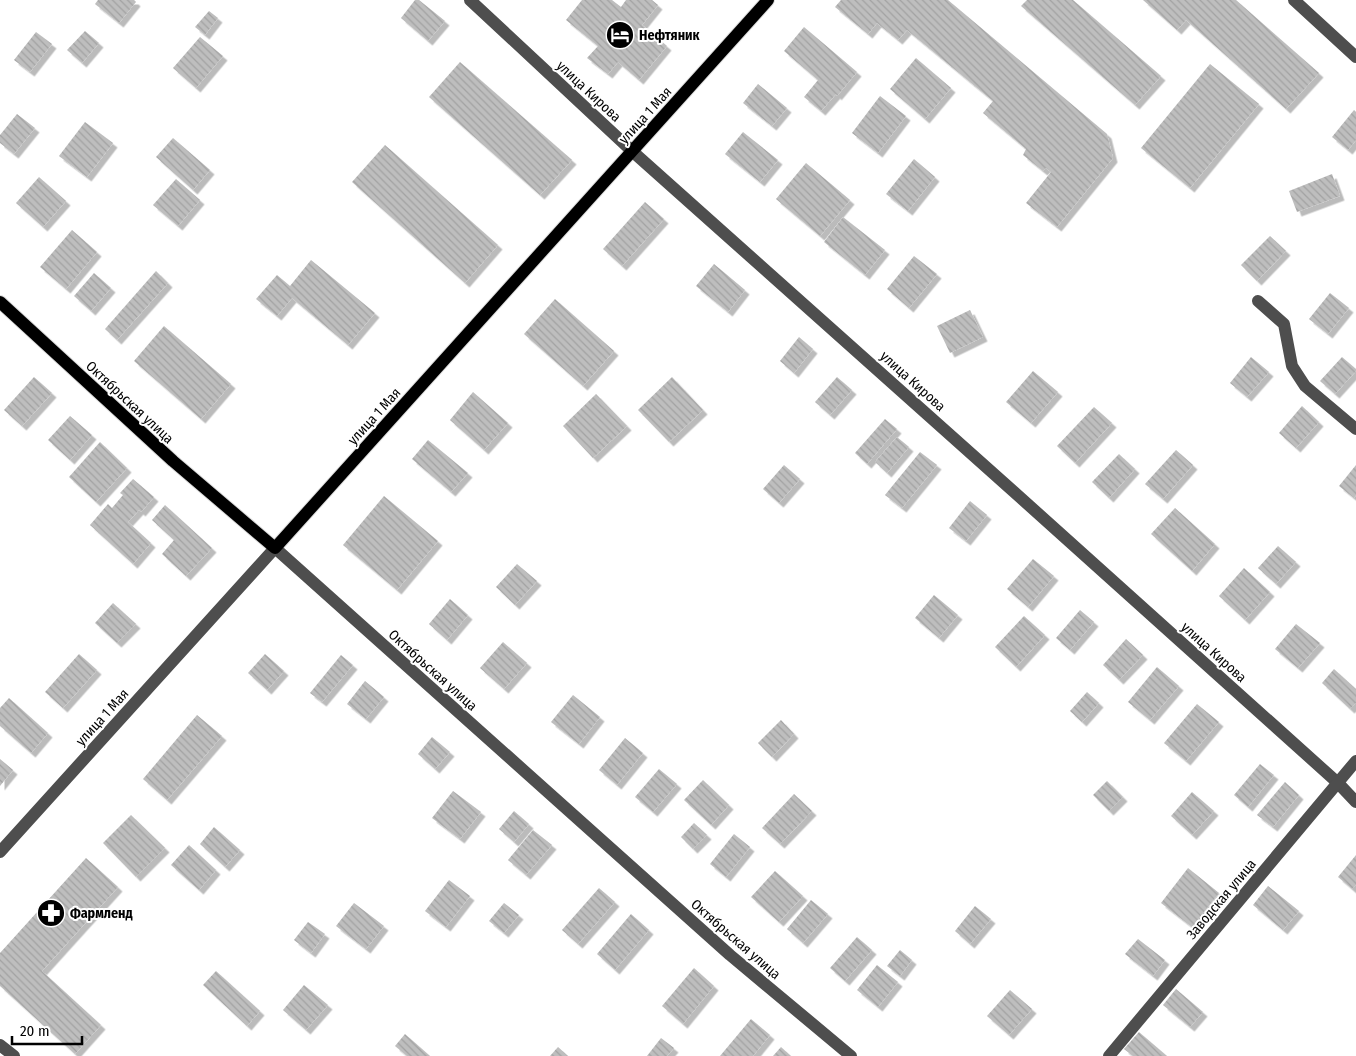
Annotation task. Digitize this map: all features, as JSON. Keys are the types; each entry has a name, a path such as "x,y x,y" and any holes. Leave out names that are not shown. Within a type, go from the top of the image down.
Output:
{"main road":[{"name":"улица 1 Мая","path":"275,548 768,0"},
{"name":"Октябрьская улица","path":"0,302 173,461 275,548"}],"street":[{"name":"улица Кирова","path":"470,0 632,151 1020,497 1338,783 1356,802"},
{"path":"1294,0 1356,57"},
{"path":"1258,300 1284,324 1292,366 1306,386 1356,429"},
{"name":"улица 1 Мая","path":"0,852 275,548"},
{"name":"Октябрьская улица","path":"275,548 723,948 851,1056"},
{"name":"Заводская улица","path":"1109,1056 1356,761"},
{"path":"0,1045 14,1056"}],"building":[{"path":"98,0 134,0 136,2 119,23 95,4"},
{"path":"415,0 419,0 445,21 428,41 401,18"},
{"name":"Нефтяник","path":"582,0 612,0 621,7 626,0 652,0 658,5 642,25 667,46 639,80 618,62 608,74 587,58 598,46 566,20"},
{"path":"841,0 948,0 1107,134 1113,158 1057,227 1026,203 1051,172 1046,168 1043,171 1023,155 1026,149 983,113 993,101 907,30 898,40 877,23 868,34 835,7"},
{"path":"1027,0 1073,0 1161,76 1135,105 1021,6"},
{"path":"1143,0 1236,0 1319,73 1286,109 1186,20 1177,30"},
{"path":"209,11 218,18 205,35 195,27"},
{"path":"804,27 857,72 837,96 836,94 821,111 804,97 818,80 784,51"},
{"path":"85,31 99,43 82,63 67,50"},
{"path":"36,32 52,44 30,72 14,60"},
{"path":"200,37 223,56 196,88 173,68"},
{"path":"916,58 951,88 925,119 890,89"},
{"path":"460,62 572,160 540,195 429,97"},
{"path":"1210,64 1259,104 1190,188 1141,148"},
{"path":"758,84 787,108 772,126 743,103"},
{"path":"880,96 906,116 878,153 852,133"},
{"path":"1354,110 1356,112 1356,140 1348,150 1332,137"},
{"path":"17,114 35,128 14,154 0,143 0,135"},
{"path":"85,122 113,143 87,177 59,156"},
{"path":"743,132 778,160 760,182 725,154"},
{"path":"173,138 210,170 193,190 156,157"},
{"path":"385,145 498,245 465,283 352,182"},
{"path":"914,159 935,177 908,211 886,194"},
{"path":"806,163 850,200 820,236 776,199"},
{"path":"1332,174 1340,196 1297,212 1289,191"},
{"path":"39,177 66,201 43,227 16,203"},
{"path":"176,179 200,200 178,226 153,205"},
{"path":"645,202 664,219 622,266 603,249"},
{"path":"843,217 885,250 865,275 824,242"},
{"path":"72,230 97,252 66,289 40,267"},
{"path":"1270,236 1286,251 1257,281 1241,265"},
{"path":"914,256 937,274 909,308 887,289"},
{"path":"311,260 375,313 348,345 292,298 277,316 256,299 277,275 290,286"},
{"path":"714,264 745,290 728,312 696,286"},
{"path":"156,271 168,283 117,340 105,329"},
{"path":"94,273 111,288 91,311 74,296"},
{"path":"1330,293 1349,308 1328,334 1309,319"},
{"path":"555,299 614,351 583,386 524,334"},
{"path":"970,310 983,337 950,353 937,326"},
{"path":"164,326 231,384 201,419 134,361"},
{"path":"799,337 813,349 794,373 780,361"},
{"path":"1251,357 1269,372 1247,397 1230,383"},
{"path":"1342,357 1356,371 1335,394 1320,381"},
{"path":"1033,371 1058,392 1031,423 1006,402"},
{"path":"34,377 52,393 22,426 4,410"},
{"path":"672,377 703,410 669,442 638,410"},
{"path":"837,377 852,390 830,415 815,402"},
{"path":"473,392 508,423 484,450 450,420"},
{"path":"596,394 627,426 593,458 563,426"},
{"path":"1302,406 1319,422 1296,448 1279,433"},
{"path":"1094,407 1112,423 1075,463 1057,446"},
{"path":"70,416 92,435 70,460 48,440"},
{"path":"885,419 897,429 867,464 855,453"},
{"path":"897,437 909,447 887,473 875,462"},
{"path":"428,440 468,473 451,492 412,459"},
{"path":"100,442 127,468 96,502 69,477"},
{"path":"1176,450 1193,465 1163,499 1145,484"},
{"path":"920,452 937,465 902,508 885,495"},
{"path":"1119,454 1135,469 1109,498 1092,482"},
{"path":"784,465 800,479 779,503 763,489"},
{"path":"1356,465 1356,495 1354,498 1339,486"},
{"path":"133,479 154,497 141,512 139,510 128,522 151,543 133,564 90,525 108,504 112,508 123,495 120,493"},
{"path":"384,496 438,541 397,590 343,545"},
{"path":"970,501 987,515 966,541 949,528"},
{"path":"165,505 212,548 186,576 162,554 174,540 152,520"},
{"path":"1175,508 1215,544 1192,571 1151,534"},
{"path":"1278,546 1296,562 1276,584 1258,568"},
{"path":"1033,559 1054,576 1028,607 1007,589"},
{"path":"517,564 537,581 515,605 496,587"},
{"path":"1244,568 1270,592 1245,620 1219,596"},
{"path":"934,595 958,615 939,638 915,618"},
{"path":"450,599 468,615 447,640 429,624"},
{"path":"113,603 136,624 117,643 95,623"},
{"path":"1080,610 1094,622 1070,650 1056,638"},
{"path":"1024,616 1045,635 1016,667 995,647"},
{"path":"1296,624 1320,643 1298,668 1275,649"},
{"path":"1126,639 1143,655 1119,680 1103,665"},
{"path":"503,642 527,663 504,689 480,668"},
{"path":"79,654 97,670 63,708 45,692"},
{"path":"265,654 284,671 267,690 248,673"},
{"path":"341,655 353,665 322,702 310,693"},
{"path":"1157,667 1179,686 1150,720 1128,702"},
{"path":"1334,669 1356,689 1356,703 1350,709 1322,683"},
{"path":"365,681 384,697 366,719 347,704"},
{"path":"1087,692 1099,703 1082,722 1070,711"},
{"path":"573,695 600,717 579,744 551,722"},
{"path":"9,698 48,733 31,753 0,726 0,708"},
{"path":"1197,704 1219,722 1186,761 1164,743"},
{"path":"197,715 222,736 167,800 143,779"},
{"path":"781,720 794,734 772,757 758,743"},
{"path":"432,737 450,752 435,769 418,754"},
{"path":"625,738 643,753 617,785 599,770"},
{"path":"0,759 13,770 0,786"},
{"path":"1260,764 1274,775 1248,807 1234,795"},
{"path":"659,769 677,784 653,812 635,797"},
{"path":"703,780 729,805 711,825 684,800"},
{"path":"1107,781 1123,797 1109,811 1093,795"},
{"path":"1285,782 1299,795 1273,827 1257,815"},
{"path":"453,791 481,812 460,839 432,818"},
{"path":"1192,792 1214,811 1192,835 1171,816"},
{"path":"794,794 812,811 780,844 762,828"},
{"path":"514,811 529,824 514,842 499,829"},
{"path":"131,815 165,848 136,877 103,843"},
{"path":"694,823 707,835 693,849 681,837"},
{"path":"214,827 240,850 225,867 200,844"},
{"path":"533,830 552,845 526,875 508,860"},
{"path":"734,834 750,847 726,877 710,864"},
{"path":"189,845 216,870 199,890 171,865"},
{"path":"1356,855 1356,885 1352,889 1338,877"},
{"path":"86,858 118,887 42,971 101,1025 75,1054 0,986 0,953"},
{"path":"1188,868 1219,893 1192,927 1161,903"},
{"path":"775,871 803,896 779,922 751,897"},
{"path":"449,880 470,896 446,927 425,911"},
{"path":"1268,886 1299,911 1283,930 1253,905"},
{"path":"599,888 615,902 578,944 562,930"},
{"path":"811,900 828,914 803,943 787,929"},
{"path":"354,903 384,926 366,949 336,926"},
{"path":"504,903 519,915 504,933 489,921"},
{"path":"975,906 991,919 970,944 955,931"},
{"path":"631,914 649,930 615,970 597,954"},
{"path":"308,922 325,934 311,953 294,940"},
{"path":"857,937 872,950 845,981 830,968"},
{"path":"1138,939 1165,960 1153,976 1125,954"},
{"path":"900,950 912,960 900,976 887,966"},
{"path":"877,965 898,982 878,1007 857,990"},
{"path":"694,968 714,986 683,1024 662,1006"},
{"path":"216,971 260,1011 247,1026 203,985"},
{"path":"304,985 328,1005 306,1030 283,1010"},
{"path":"1176,989 1203,1012 1190,1027 1163,1005"},
{"path":"1010,990 1032,1009 1009,1035 987,1016"},
{"path":"751,1019 770,1035 753,1056 720,1056"},
{"path":"1139,1032 1167,1056 1133,1056 1124,1049"},
{"path":"405,1034 430,1056 407,1056 395,1046"},
{"path":"661,1038 674,1048 667,1056 647,1056"},
{"path":"558,1047 568,1056 550,1056"},
{"path":"781,1047 791,1056 773,1056"}],"place":[{"name":"Нефтяник","path":"620,35"},
{"name":"Фармленд","path":"51,913"}]}
